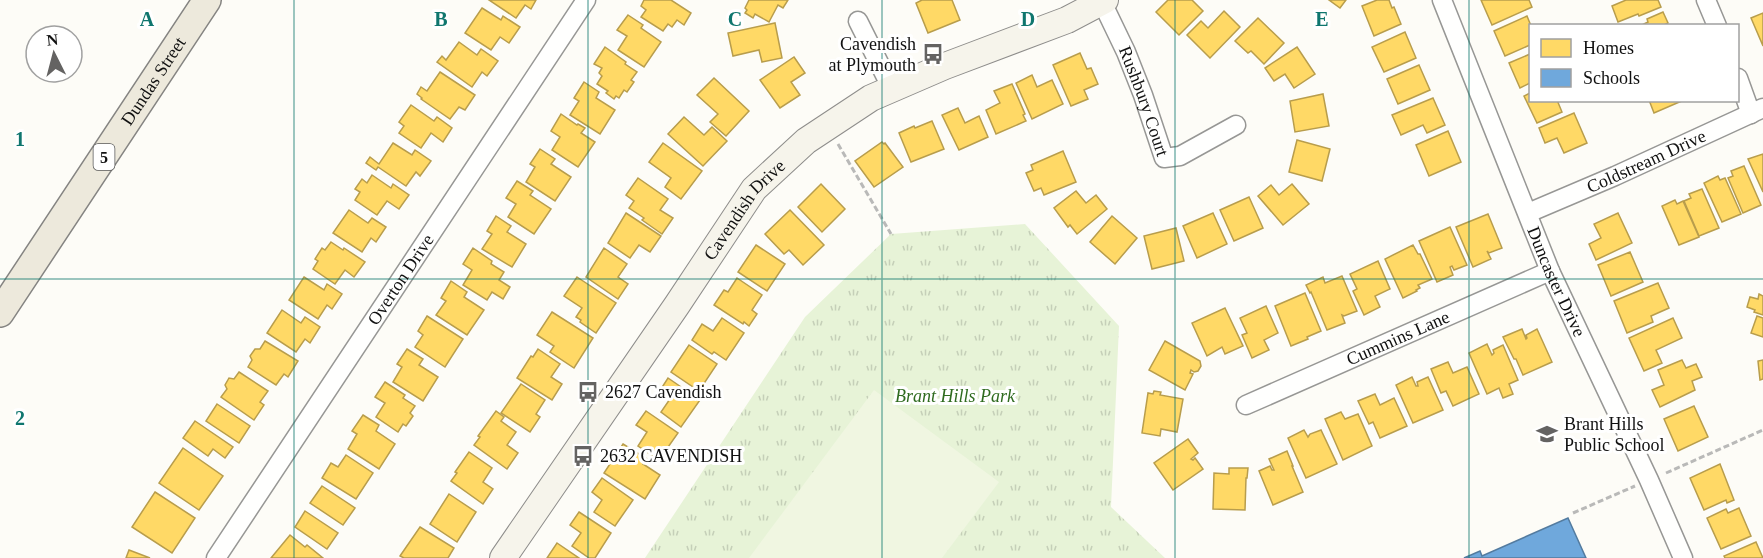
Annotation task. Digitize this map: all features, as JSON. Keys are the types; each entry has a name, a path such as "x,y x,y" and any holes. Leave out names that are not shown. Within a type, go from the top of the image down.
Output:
{"main road":[{"name":"Dundas Street","path":"0,314 207,0"}],"street":[{"name":"Overton Drive","path":"216,558 586,0"},
{"name":"Duncaster Drive","path":"1442,0 1550,271 1649,480 1683,558"},
{"path":"1706,0 1716,24"},
{"name":"Cavendish Drive","path":"503,558 677,306 754,189 806,141 871,98 945,66 1067,20 1103,1"},
{"name":"Rushbury Court","path":"1103,1 1134,74 1164,158 1180,156 1236,125"},
{"path":"858,21 892,89"},
{"path":"1739,81 1757,111"},
{"name":"Coldstream Drive","path":"1528,213 1757,111"},
{"name":"Cummins Lane","path":"1246,405 1550,271"}],"path":[{"path":"828,127 891,234"},
{"path":"1574,513 1763,430"}],"green space":[{"name":"Brant Hills Park","path":"1025,224 1119,326 1111,507 1165,558 645,558 805,317 891,234"},
{"path":"874,390 999,482 942,558 749,558"}],"building: Homes":[{"path":"489,0 536,0 531,9 525,5 516,18"},
{"path":"644,0 671,0 691,13 684,25 677,20 672,27 668,24 663,31 641,17 646,10 641,6"},
{"path":"749,0 788,0 783,8 778,5 769,22 755,14 753,18 745,13"},
{"path":"922,0 952,0 960,20 928,33 916,3"},
{"path":"1168,0 1192,0 1203,11 1179,35 1156,12"},
{"path":"1329,0 1346,0 1340,8"},
{"path":"1377,0 1389,0 1401,24 1374,36 1362,6"},
{"path":"1481,0 1529,0 1532,7 1492,25"},
{"path":"1626,0 1658,0 1661,7 1618,22 1612,6"},
{"path":"482,8 501,20 503,16 520,27 509,43 500,37 491,50 465,33"},
{"path":"1224,11 1240,27 1210,58 1187,35 1201,21 1208,28"},
{"path":"1663,12 1668,23 1644,24 1648,22 1647,19"},
{"path":"1763,13 1763,46 1751,18"},
{"path":"628,15 643,25 641,28 661,42 644,67 618,50 627,36 617,30"},
{"path":"1527,16 1530,24 1529,45 1505,56 1494,31"},
{"path":"1258,18 1284,43 1264,64 1251,51 1248,53 1235,41"},
{"path":"775,23 782,58 762,62 759,50 733,56 728,33"},
{"path":"1405,32 1416,58 1384,72 1372,47"},
{"path":"459,42 477,55 481,49 498,61 487,76 482,72 472,87 437,62 442,56 446,60"},
{"path":"605,47 637,72 631,80 634,82 627,92 624,90 619,98 616,96 614,99 606,93 608,91 597,84 602,76 599,73 602,68 594,64"},
{"path":"1297,47 1315,74 1294,88 1285,74 1274,81 1265,68"},
{"path":"1080,53 1087,69 1091,68 1098,84 1084,90 1088,99 1071,106 1053,65"},
{"path":"1529,54 1529,84 1520,88 1509,63"},
{"path":"794,57 805,73 791,82 800,95 780,108 760,80"},
{"path":"1419,65 1430,90 1398,104 1387,79"},
{"path":"440,72 475,95 465,110 459,107 450,119 417,94 421,87 427,91"},
{"path":"1032,75 1037,87 1052,80 1063,104 1032,119 1016,83"},
{"path":"714,78 749,111 726,136 710,122 718,114 697,95"},
{"path":"584,82 599,92 596,98 615,110 600,134 570,115 579,101 574,98"},
{"path":"1012,84 1026,121 996,134 986,110 1000,103 994,91"},
{"path":"1323,94 1329,126 1295,132 1290,101"},
{"path":"1529,94 1529,102 1558,102 1562,112 1537,123 1524,96"},
{"path":"1433,98 1445,125 1427,133 1423,125 1401,135 1392,115"},
{"path":"1650,102 1679,102 1654,113"},
{"path":"411,105 434,121 437,117 452,128 443,142 431,133 421,148 399,133 404,126 399,122"},
{"path":"958,108 965,123 979,116 988,137 959,150 942,115"},
{"path":"1574,113 1587,143 1564,153 1557,138 1545,143 1539,128"},
{"path":"561,114 585,128 581,133 595,142 578,167 552,150 560,137 551,131"},
{"path":"684,117 704,135 712,127 727,141 703,166 668,134"},
{"path":"932,121 944,149 911,162 899,133"},
{"path":"1448,131 1461,162 1429,176 1416,145"},
{"path":"1297,140 1330,149 1322,181 1289,172"},
{"path":"882,142 903,167 874,187 855,161"},
{"path":"393,143 412,155 415,150 431,161 420,176 416,172 406,186 378,167 376,170 366,163 370,157 379,164"},
{"path":"663,143 702,171 681,199 665,187 671,178 649,162"},
{"path":"540,149 555,159 551,164 571,177 555,201 526,182 535,167 530,164"},
{"path":"1063,151 1076,182 1044,195 1041,188 1034,191 1026,173 1033,170 1031,165"},
{"path":"1763,154 1763,192 1748,159"},
{"path":"1744,166 1761,205 1743,213 1728,178 1733,176 1731,171"},
{"path":"372,175 391,188 393,184 409,195 399,209 387,201 377,215 355,200 360,192 355,189 362,179 367,183"},
{"path":"1718,176 1720,180 1725,178 1741,214 1722,222 1704,183"},
{"path":"638,178 668,199 660,210 673,218 662,234 629,208 634,201 626,195"},
{"path":"517,181 533,191 530,195 551,209 534,234 508,217 516,204 506,198"},
{"path":"821,184 845,209 822,232 798,207"},
{"path":"1292,184 1309,204 1283,225 1258,196 1271,185 1279,195"},
{"path":"1702,189 1719,228 1699,236 1684,201 1691,198 1689,194"},
{"path":"1076,191 1086,203 1096,195 1107,209 1077,234 1070,225 1068,227 1054,208"},
{"path":"1249,197 1263,228 1234,241 1220,210"},
{"path":"1675,200 1677,204 1683,201 1699,237 1679,245 1662,206"},
{"path":"349,210 368,223 372,218 386,227 376,242 371,238 362,252 333,233"},
{"path":"790,210 824,245 803,265 789,250 784,254 765,234"},
{"path":"626,213 661,236 650,252 639,245 630,258 608,243"},
{"path":"1213,213 1227,244 1197,258 1183,226"},
{"path":"1618,213 1632,243 1596,260 1589,244 1601,238 1594,224"},
{"path":"1488,214 1502,248 1489,253 1487,251 1491,259 1473,267 1456,227"},
{"path":"496,216 511,226 507,232 526,244 512,267 482,249 492,234 487,231"},
{"path":"1112,216 1137,238 1115,264 1090,242"},
{"path":"1450,227 1467,265 1454,270 1452,266 1450,267 1453,275 1437,282 1419,241"},
{"path":"1176,228 1184,261 1152,269 1144,236"},
{"path":"331,242 365,262 354,277 345,270 335,284 313,269 318,261 315,259 322,248 325,250"},
{"path":"756,245 785,264 767,291 738,272"},
{"path":"1413,245 1432,279 1418,285 1420,288 1417,291 1403,298 1385,259"},
{"path":"473,248 504,272 499,280 510,287 503,299 492,292 487,300 463,285 472,270 463,264"},
{"path":"604,248 627,264 618,277 628,284 618,299 586,277"},
{"path":"1630,252 1643,282 1611,296 1598,265"},
{"path":"1378,261 1390,289 1375,296 1380,307 1364,315 1353,291 1357,289 1350,274"},
{"path":"1342,276 1357,311 1342,315 1345,323 1327,330 1306,285 1323,277 1325,283"},
{"path":"304,277 324,290 327,284 342,294 332,309 327,305 318,319 289,300"},
{"path":"577,277 616,303 596,333 576,317 582,308 564,296"},
{"path":"737,278 762,295 752,310 757,314 749,326 714,305 724,290 728,292"},
{"path":"451,281 467,292 464,297 484,310 467,335 436,315 446,301 441,298"},
{"path":"1658,283 1669,308 1651,316 1653,322 1627,333 1614,301"},
{"path":"1305,293 1321,331 1291,346 1275,306"},
{"path":"1759,294 1763,296 1763,315 1747,307 1750,297 1758,299"},
{"path":"1266,306 1278,333 1264,340 1269,350 1252,358 1242,335 1247,333 1240,318"},
{"path":"1225,308 1243,346 1225,354 1222,347 1207,356 1192,323"},
{"path":"282,310 301,323 305,317 320,327 310,343 305,339 296,352 267,333"},
{"path":"552,312 593,338 574,368 550,352 554,346 537,335"},
{"path":"427,316 463,339 445,367 415,347 423,335 418,331"},
{"path":"1757,316 1763,318 1763,337 1751,333"},
{"path":"722,318 744,333 726,360 714,352 712,354 692,340 702,324 713,331"},
{"path":"1673,318 1682,338 1656,350 1662,363 1644,371 1629,338"},
{"path":"1522,329 1526,339 1526,335 1537,329 1552,362 1523,375 1503,337"},
{"path":"265,341 298,361 288,377 284,374 276,385 248,367 252,360 250,356 255,349 260,349"},
{"path":"1165,341 1200,361 1201,366 1198,371 1191,370 1190,373 1193,374 1185,390 1149,370"},
{"path":"1487,344 1492,355 1493,350 1503,345 1518,380 1509,384 1513,394 1503,398 1499,388 1487,394 1469,353"},
{"path":"689,345 717,364 699,391 671,372"},
{"path":"407,349 423,359 419,365 438,377 423,401 393,382 402,367 397,364"},
{"path":"538,349 560,364 551,377 562,384 552,400 517,378"},
{"path":"1682,360 1686,368 1696,364 1702,377 1692,381 1695,390 1660,407 1652,390 1664,385 1658,370"},
{"path":"1763,360 1763,379 1760,380 1758,361"},
{"path":"1448,362 1453,373 1467,367 1479,394 1453,406 1446,391 1441,393 1431,369"},
{"path":"239,372 268,391 260,402 264,405 254,420 221,397 227,389 225,385 229,378 234,379"},
{"path":"1412,377 1418,386 1417,382 1428,377 1443,410 1413,423 1396,385"},
{"path":"668,378 700,400 681,427 661,412 670,399 659,392"},
{"path":"385,382 405,395 403,398 415,406 410,413 413,416 406,426 403,424 398,432 376,417 385,403 375,397"},
{"path":"521,384 545,400 536,414 540,417 530,432 501,413"},
{"path":"1154,391 1161,392 1160,395 1183,399 1177,432 1161,429 1160,436 1142,433 1148,393 1153,394"},
{"path":"1375,394 1380,405 1394,398 1407,426 1380,438 1373,422 1369,424 1358,401"},
{"path":"217,404 250,426 239,443 206,421"},
{"path":"1694,406 1708,437 1678,451 1664,419"},
{"path":"496,411 504,417 501,421 516,432 507,445 518,453 507,469 474,445"},
{"path":"646,411 678,433 659,460 638,446 647,432 636,425"},
{"path":"1341,412 1345,419 1358,414 1372,446 1343,460 1325,419"},
{"path":"363,415 379,425 376,431 395,444 379,469 348,449 357,434 352,431"},
{"path":"195,421 233,447 225,458 213,449 208,456 183,438"},
{"path":"1304,430 1308,437 1321,430 1337,464 1306,478 1288,438"},
{"path":"1188,439 1198,453 1191,459 1195,458 1203,469 1173,490 1154,463"},
{"path":"623,444 647,459 643,464 660,475 645,499 604,473"},
{"path":"183,448 223,476 199,510 159,483"},
{"path":"1287,451 1303,492 1273,505 1259,471 1270,466 1274,470 1269,459"},
{"path":"469,452 492,468 483,482 493,489 483,504 451,481"},
{"path":"346,455 373,473 356,499 322,478 331,463 338,467"},
{"path":"1720,464 1734,500 1727,503 1726,500 1704,510 1690,478"},
{"path":"1229,468 1248,468 1245,510 1213,509 1214,473 1229,474"},
{"path":"602,478 633,500 615,526 594,512 602,500 592,492"},
{"path":"322,486 355,508 343,525 310,503"},
{"path":"155,492 195,518 172,553 132,527"},
{"path":"449,494 476,512 457,542 430,524"},
{"path":"1739,508 1751,536 1721,549 1707,518 1726,509 1728,513"},
{"path":"305,511 338,533 327,549 295,527"},
{"path":"579,512 611,533 595,558 589,558 572,546 581,533 570,525"},
{"path":"420,527 454,548 448,558 404,558 400,556"},
{"path":"290,535 305,547 307,545 323,558 271,558"},
{"path":"1756,542 1763,558 1725,558 1724,556"},
{"path":"557,543 579,558 547,558"},
{"path":"129,550 150,558 126,558"}],"building: Schools":[{"path":"1568,518 1586,558 1464,558 1480,551 1482,556"}],"place":[{"name":"Cavendish at Plymouth","path":"933,54"},
{"name":"2627 Cavendish","path":"588,392"},
{"name":"Brant Hills Public School","path":"1547,434"},
{"name":"2632 CAVENDISH","path":"583,456"}]}
